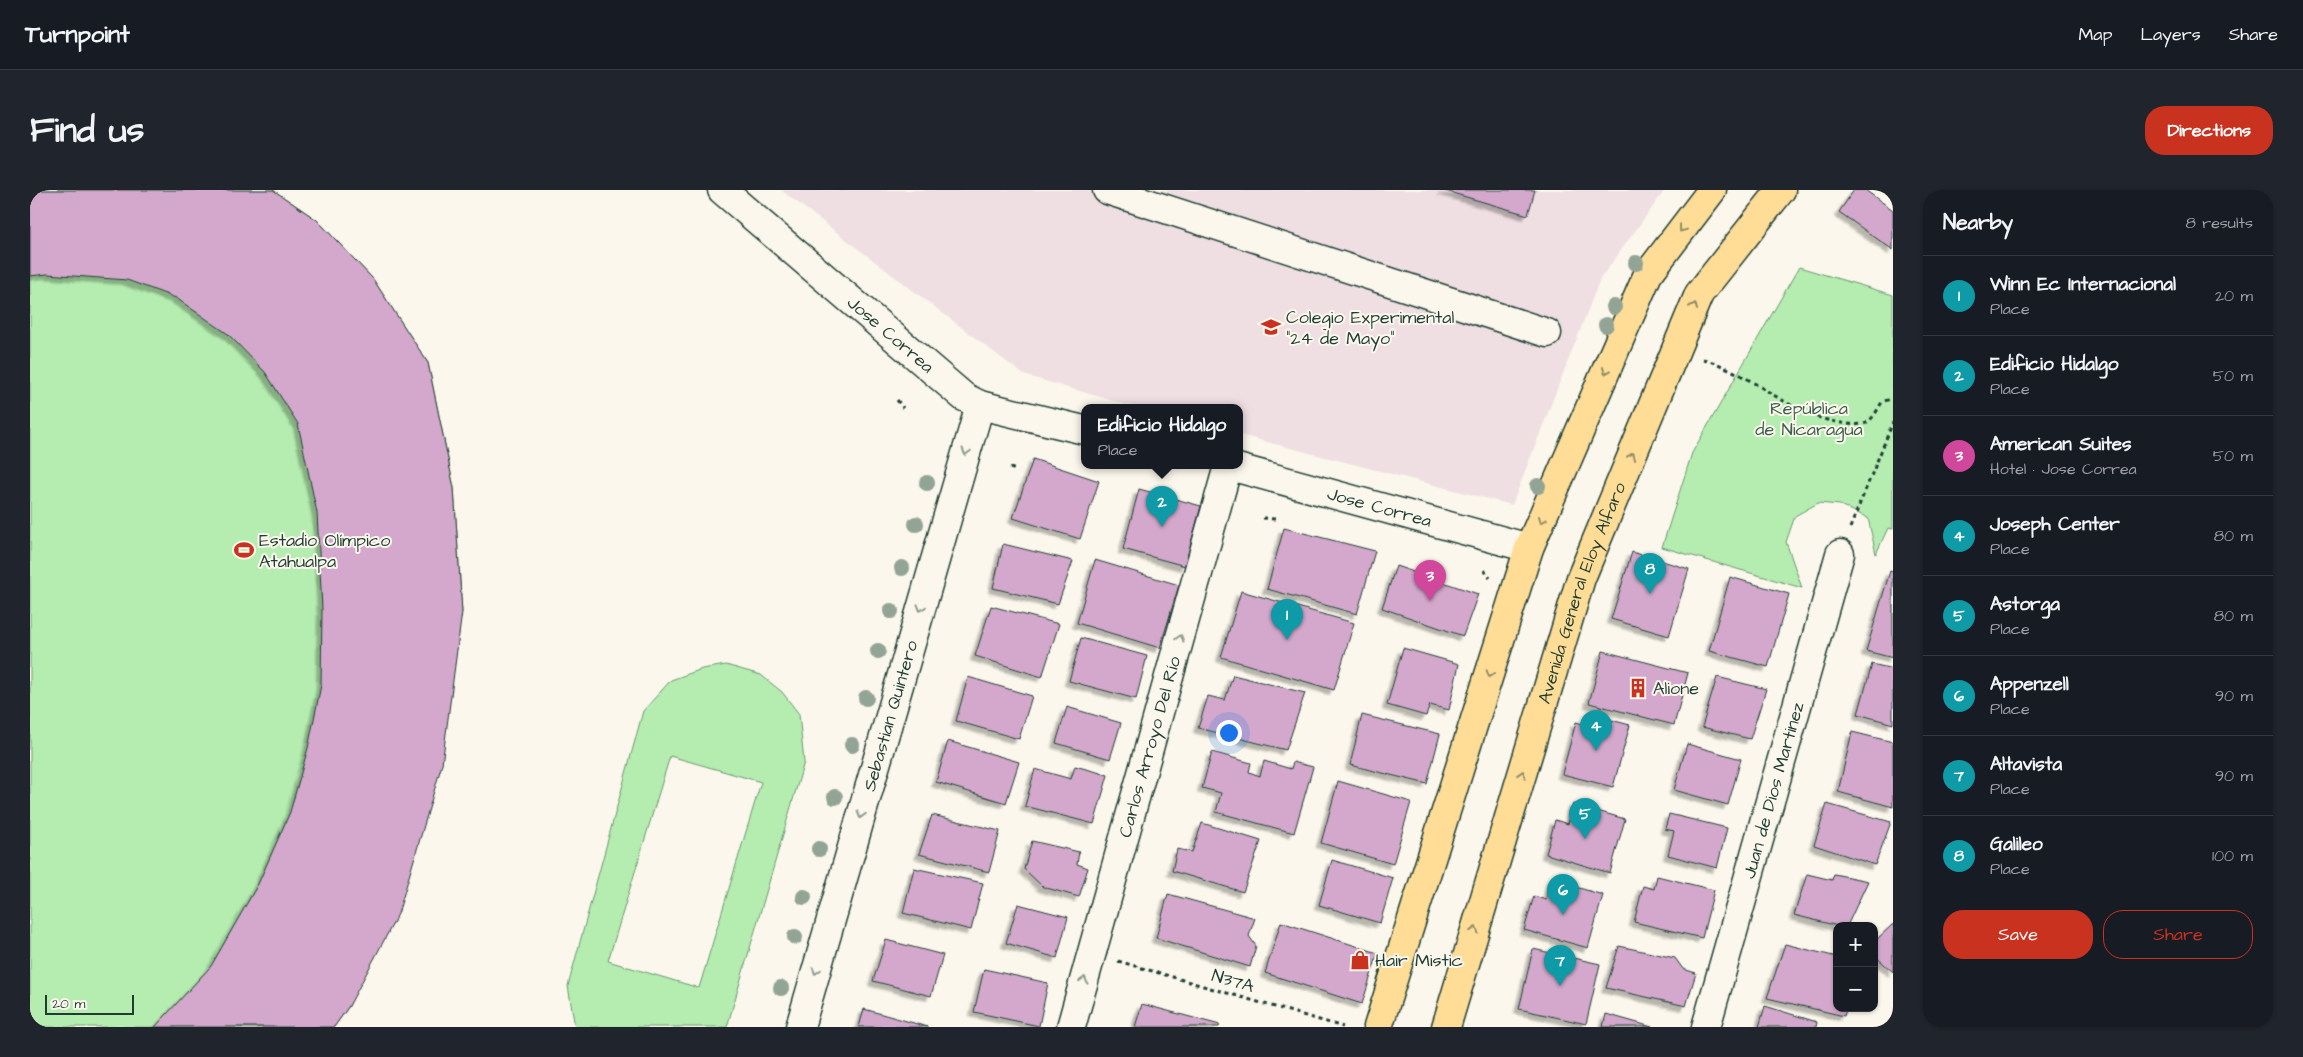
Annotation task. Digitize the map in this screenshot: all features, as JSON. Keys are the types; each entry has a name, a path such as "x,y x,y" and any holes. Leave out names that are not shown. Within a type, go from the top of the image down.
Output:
{"main road":[{"path":"1378,1027 1529,548 1648,274 1712,190"},
{"name":"Avenida General Eloy Alfaro","path":"1446,1027 1581,578 1699,294 1781,190"}],"street":[{"name":"Jose Correa","path":"722,190 964,398 980,405 1081,429"},
{"path":"1107,190 1547,333"},
{"name":"Sebastian Quintero","path":"800,1027 980,405"},
{"name":"Carlos Arroyo Del Río","path":"1071,1027 1228,469"},
{"name":"Jose Correa","path":"1240,469 1529,548"},
{"name":"Juan de Dios Martinez","path":"1706,1027 1840,554"}],"path":[{"path":"1717,363 1810,415 1830,420 1857,425 1866,423 1873,417 1882,402 1893,398"},
{"path":"897,400 903,408"},
{"path":"1840,554 1893,422"},
{"path":"1010,468 1016,470"},
{"path":"1263,518 1274,519"},
{"name":"N37A","path":"1115,960 1343,1027"}],"shaded area":[{"name":"Colegio Experimental \"24 de Mayo\"","path":"781,190 1665,190 1600,279 1512,505 1243,436 1243,404 1124,404 1024,375"}],"green space":[{"name":"Estadio Olímpico Atahualpa","path":"30,190 273,190 317,220 373,279 428,363 454,488 462,612 349,1006 334,1027 30,1027"},
{"name":"República de Nicaragua","path":"1799,267 1893,295 1893,529 1888,528 1876,554 1868,518 1840,505 1818,503 1795,516 1786,542 1802,588 1662,547 1692,453"},
{"path":"726,665 761,675 782,692 799,714 804,762 727,1027 575,1027 568,986 643,711 671,680 702,669","holes":["670,756 761,782 699,988 608,961"]}],"building":[{"path":"30,190 273,190 317,220 373,279 428,363 454,488 462,612 442,764 398,914 349,1006 334,1027 155,1027 211,966 258,884 290,812 308,748 321,685 322,609 317,513 298,424 265,372 228,334 176,298 127,280 47,274 30,276"},
{"path":"1442,190 1535,190 1528,215"},
{"path":"1854,190 1865,190 1893,210 1893,250 1839,212"},
{"path":"1033,459 1099,481 1080,539 1013,518"},
{"path":"1139,489 1201,506 1185,566 1123,549"},
{"path":"1284,528 1375,551 1357,614 1267,589"},
{"path":"1003,544 1073,561 1058,604 993,588"},
{"path":"1632,552 1689,569 1669,636 1611,619"},
{"path":"1095,560 1179,585 1160,648 1077,623"},
{"path":"1396,566 1478,594 1463,636 1382,608"},
{"path":"1890,571 1893,572 1893,658 1866,651"},
{"path":"1730,577 1789,594 1768,667 1709,651"},
{"path":"1241,591 1354,623 1334,690 1221,657"},
{"path":"991,606 1059,624 1042,677 975,656"},
{"path":"1081,638 1147,656 1136,699 1069,681"},
{"path":"1403,648 1459,664 1449,710 1430,705 1426,716 1387,705"},
{"name":"Alione","path":"1603,651 1688,673 1674,725 1589,703"},
{"path":"1872,664 1893,669 1893,724 1858,714"},
{"path":"1233,675 1305,693 1286,750 1198,728 1208,696 1225,700"},
{"path":"968,677 1032,696 1019,739 956,721"},
{"path":"1717,677 1766,689 1750,739 1702,727"},
{"path":"1067,707 1121,723 1110,759 1056,743"},
{"path":"1362,715 1440,734 1427,784 1350,765"},
{"path":"1604,718 1630,725 1613,787 1562,774 1576,722 1601,729"},
{"path":"1852,732 1893,742 1893,807 1838,792"},
{"path":"948,741 1019,762 1006,803 936,782"},
{"path":"1687,744 1741,759 1728,805 1674,790"},
{"path":"1212,752 1251,763 1249,772 1260,776 1264,761 1291,769 1293,762 1313,767 1294,833 1216,812 1221,793 1202,788"},
{"path":"1075,766 1108,775 1094,824 1025,806 1035,769 1071,779"},
{"path":"1338,781 1411,802 1393,864 1321,843"},
{"path":"1573,804 1625,819 1610,873 1546,854 1555,820 1568,824"},
{"path":"1827,804 1891,822 1875,865 1814,845"},
{"path":"1669,814 1727,828 1717,868 1668,855 1674,831 1665,829"},
{"path":"932,815 1000,831 989,872 919,854"},
{"path":"1202,823 1261,841 1243,892 1172,871 1177,849 1192,852"},
{"path":"1032,841 1079,852 1077,864 1088,868 1079,897 1043,887 1024,869"},
{"path":"1332,860 1393,878 1380,923 1319,905"},
{"path":"914,868 983,883 971,930 903,913"},
{"path":"1807,874 1832,880 1834,874 1868,881 1849,922 1833,922 1833,925 1794,915"},
{"path":"1657,876 1714,890 1702,938 1634,922 1643,886 1654,889"},
{"path":"1552,880 1603,895 1588,948 1524,930 1534,896 1546,900"},
{"path":"1168,894 1255,918 1249,936 1256,946 1250,967 1156,938"},
{"path":"1018,904 1068,917 1057,958 1006,943"},
{"path":"1281,922 1378,953 1362,1004 1265,973"},
{"path":"1893,924 1893,972 1878,959 1878,938"},
{"path":"886,940 943,955 931,996 873,981"},
{"path":"1785,944 1833,956 1833,1012 1846,1012 1844,1016 1767,998"},
{"path":"1619,946 1675,958 1683,969 1696,973 1686,1006 1606,988"},
{"path":"1533,949 1600,964 1586,1024 1519,1009"},
{"path":"984,969 1048,983 1039,1026 974,1012"},
{"path":"1142,1004 1220,1025 1219,1027 1135,1027"},
{"path":"1765,1006 1817,1022 1816,1027 1759,1027"},
{"path":"864,1009 928,1027 859,1027"},
{"path":"1606,1014 1652,1027 1603,1027"}],"place":[{"name":"Colegio Experimental \"24 de Mayo\"","path":"1271,327"},
{"name":"Edificio Hidalgo","path":"1162,527"},
{"name":"Estadio Olímpico Atahualpa","path":"244,550"},
{"name":"Galileo","path":"1650,594"},
{"name":"American Suites","path":"1430,601"},
{"name":"Winn Ec Internacional","path":"1287,640"},
{"name":"Alione","path":"1638,688"},
{"name":"Joseph Center","path":"1596,751"},
{"name":"Astorga","path":"1585,839"},
{"name":"Appenzell","path":"1563,915"},
{"name":"Hair Mistic","path":"1360,960"},
{"name":"Altavista","path":"1560,986"}]}
